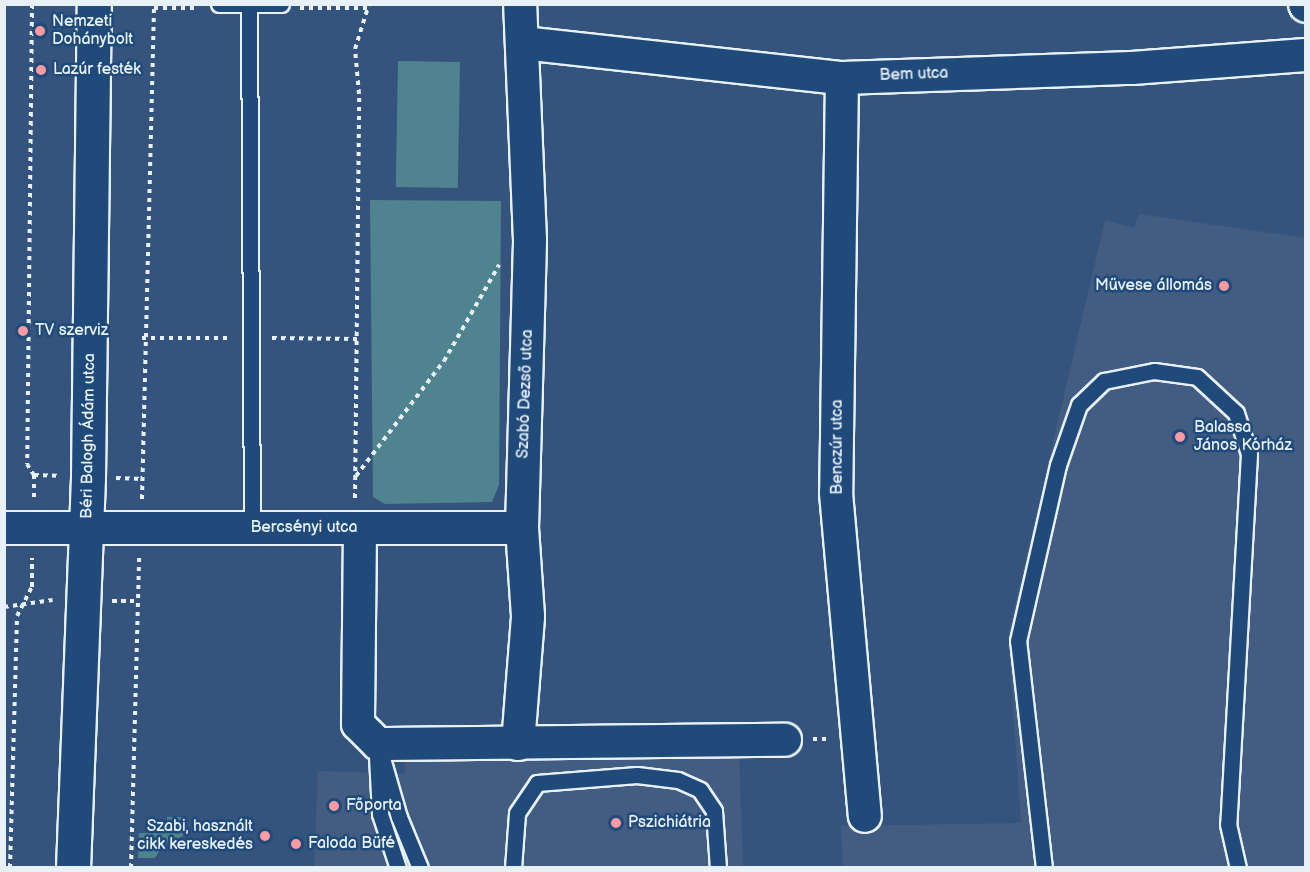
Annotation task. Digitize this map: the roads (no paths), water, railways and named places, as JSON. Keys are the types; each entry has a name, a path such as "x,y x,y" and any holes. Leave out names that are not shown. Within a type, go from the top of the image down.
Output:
{"street":[{"name":"Béri Balogh Ádám utca","path":"73,867 86,527 94,4"},
{"name":"Szabó Dezső utca","path":"518,744 528,616 522,528 530,240 520,4"},
{"name":"Bem utca","path":"523,43 842,78 1132,68 1305,55"},
{"name":"Benczúr utca","path":"842,78 836,493 865,816"},
{"name":"Bercsényi utca","path":"19,528 522,528"},
{"path":"357,529 358,724 378,744 785,740"}],"lane":[{"path":"219,6 249,9 281,6"},
{"path":"249,9 252,528"},
{"path":"1044,867 1018,641 1058,465 1079,405 1104,381 1154,371 1197,377 1236,413 1249,454 1228,824 1238,867"},
{"path":"378,744 380,813 398,867"},
{"path":"378,744 399,817 420,867"},
{"path":"513,867 517,813 537,783 637,775 678,780 700,790 714,811 718,867"}],"place":[{"name":"Nemzeti Dohánybolt","path":"40,31"},
{"name":"Lazúr festék","path":"41,70"},
{"name":"Művese állomás","path":"1224,286"},
{"name":"TV szerviz","path":"23,331"},
{"name":"Balassa János Kórház","path":"1180,437"},
{"name":"Főporta","path":"334,806"},
{"name":"Pszichiátria","path":"616,823"},
{"name":"Szabi, használt cikk kereskedés","path":"265,836"},
{"name":"Faloda Büfé","path":"296,844"}]}
